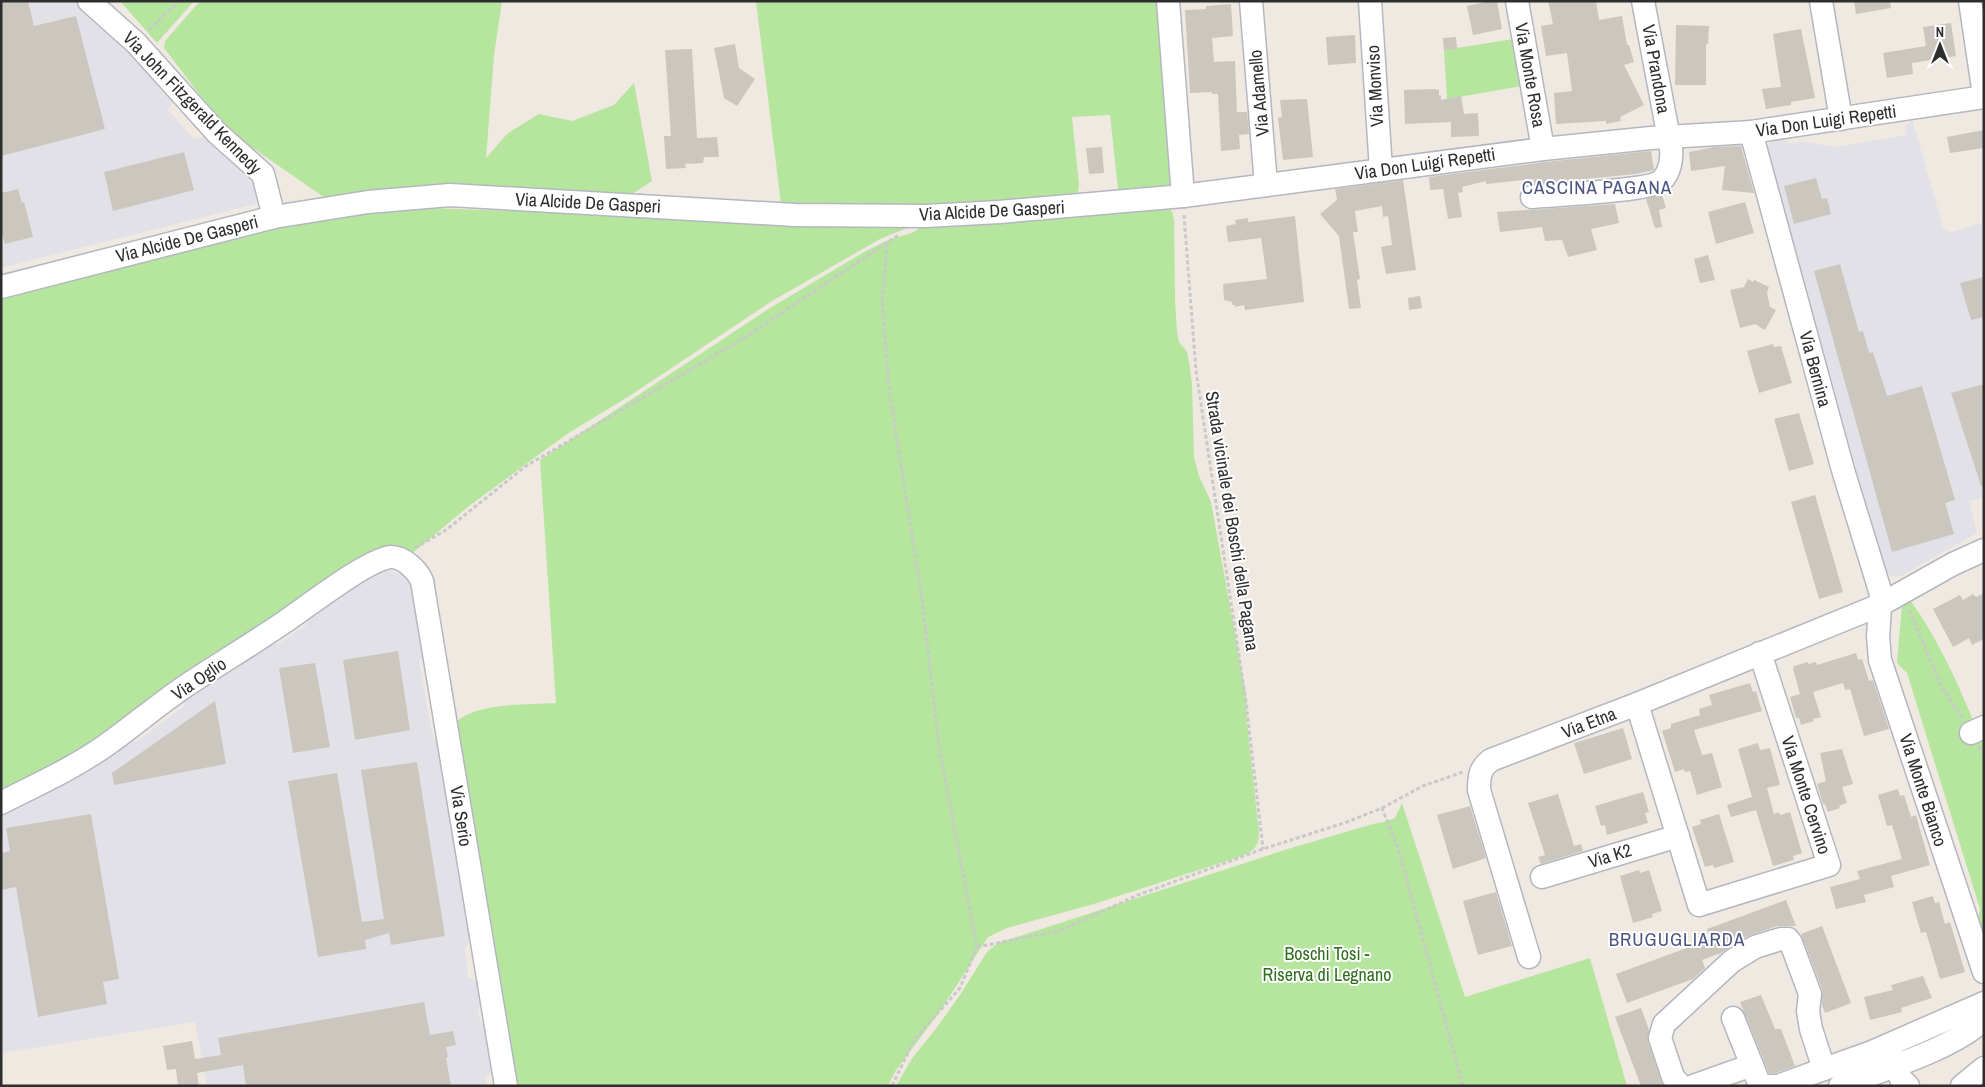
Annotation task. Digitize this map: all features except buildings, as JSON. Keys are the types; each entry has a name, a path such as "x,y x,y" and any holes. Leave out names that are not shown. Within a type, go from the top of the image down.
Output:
{"street":[{"name":"Via John Fitzgerald Kennedy","path":"89,1 136,43 217,133 263,174 274,217"},
{"path":"1168,1 1183,196"},
{"name":"Via Adamello","path":"1251,1 1266,185"},
{"name":"Via Monviso","path":"1370,1 1381,170"},
{"name":"Via Monte Rosa","path":"1517,1 1543,149"},
{"name":"Via Prandona","path":"1643,1 1668,137"},
{"path":"1821,1 1841,119"},
{"path":"1970,1 1984,96"},
{"name":"Via Don Luigi Repetti","path":"1183,196 1543,149 1668,137 1751,132 1984,96"},
{"name":"Via Bernina","path":"1751,132 1843,470 1881,594 1880,605"},
{"path":"1532,197 1653,184 1662,180 1671,164 1671,149 1668,137"},
{"name":"Via Alcide De Gasperi","path":"1,287 274,217 368,202 450,195 795,215 926,216 999,212 1183,196"},
{"name":"Via Etna","path":"1484,765 1491,760 1637,704 1880,605 1952,564 1984,550"},
{"name":"Via Oglio","path":"1,802 71,767 104,746 186,685 356,574 380,561 397,558"},
{"name":"Via Serio","path":"397,558 409,565 420,576 422,581 506,1086"},
{"name":"Via Monte Bianco","path":"1880,605 1878,636 1880,660 1984,972"},
{"name":"Via Monte Cervino","path":"1678,836 1699,905 1829,865 1760,653"},
{"path":"1637,704 1678,836"},
{"path":"1484,765 1479,775 1479,790 1528,957"},
{"name":"Via K2","path":"1542,877 1678,836"},
{"path":"1681,1086 1673,1077 1660,1038 1664,1024 1732,961 1755,947 1782,939 1788,940 1791,943 1810,994 1808,1011 1811,1029 1824,1069"},
{"path":"1732,1018 1759,1083 1766,1086 1777,1086 1824,1069 1891,1055"},
{"path":"1840,1086 1891,1055 1982,1019"},
{"path":"1891,1055 1901,1079 1908,1086"},
{"path":"1694,1086 1752,1065"},
{"path":"1962,1086 1984,1068"}],"path":[{"path":"136,43 179,1"},
{"name":"Strada vicinale dei Boschi della Pagana","path":"1183,196 1196,371 1246,702 1263,849"},
{"path":"397,558 446,530 526,466 744,338 887,244 882,302 890,395 924,606 939,747 977,947 960,988 914,1040 892,1086"},
{"path":"977,947 1059,931 1138,895 1382,808 1423,786 1484,765"},
{"path":"1382,808 1398,848 1463,1086"}],"shaded area":[{"path":"1,1 86,1 176,98 168,110 194,139 211,136 259,178 260,203 1,268"},
{"path":"1912,119 1944,231 1948,230 1949,233 1984,222 1984,497 1969,501 1977,533 1901,576 1894,577 1888,574 1882,560 1765,150 1772,140 1780,137 1788,143 1805,142 1835,147 1907,135 1905,127"},
{"path":"385,569 412,579 425,656 419,661 433,738 439,740 471,940 465,948 468,977 478,982 482,1004 478,1009 480,1021 486,1025 493,1071 489,1072 489,1076 485,1076 487,1086 207,1086 195,1022 1,1053 1,813 127,740 136,742 184,706 185,697 268,642 278,644 306,625 308,616"}],"green space":[{"path":"120,1 194,1 157,43"},
{"path":"200,1 502,1 494,55 486,158 508,133 539,114 572,121 614,105 634,83 652,181 629,196 325,198 237,137 203,99 164,48 165,41"},
{"path":"756,1 1164,1 1172,183 1164,191 1122,193 1118,189 1110,115 1072,117 1079,185 1078,192 1067,196 955,204 862,206 781,204"},
{"path":"1514,39 1522,86 1447,99 1444,50"},
{"path":"405,207 912,226 880,239 772,301 631,395 567,434 469,506 410,555 362,579 140,708 92,742 1,800 1,296 259,228"},
{"path":"1166,208 1172,211 1174,220 1177,332 1179,342 1187,352 1192,384 1194,457 1199,476 1211,502 1246,694 1247,722 1259,833 1255,848 1242,856 1097,903 1007,928 988,937 938,1014 896,1070 888,1086 512,1086 456,722 465,716 489,708 556,703 540,460 770,308 888,240 912,233 923,226"},
{"path":"1910,600 1939,646 1976,727 1984,724 1984,937 1978,919 1980,909 1907,673 1897,661 1902,606"},
{"name":"Boschi Tosi - Riserva di Legnano","path":"1402,803 1465,997 1590,958 1627,1086 896,1086 913,1057 960,995 987,952 998,943 1291,848 1388,821 1395,818"}],"district":[{"name":"CASCINA PAGANA","path":"1597,187"},
{"name":"BRUGUGLIARDA","path":"1677,939"}]}
